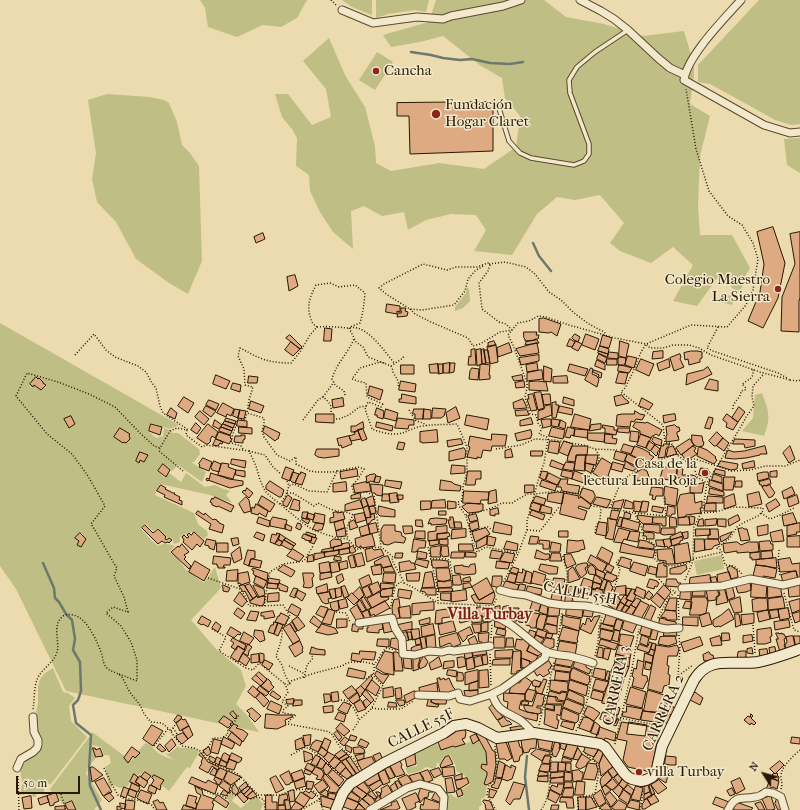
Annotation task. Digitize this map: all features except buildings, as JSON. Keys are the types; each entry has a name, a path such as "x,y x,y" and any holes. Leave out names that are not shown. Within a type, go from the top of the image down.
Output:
{"street":[{"path":"342,10 374,23 417,17 443,19 451,16 503,6 521,0"},
{"path":"580,0 601,11 628,30 658,58 684,77 764,125 790,133 800,132"},
{"path":"684,77 696,54 741,0"},
{"path":"680,590 722,586 750,579 783,584 800,581"},
{"name":"CALLE 55H","path":"500,590 526,595 549,603 586,606 601,609 667,629 679,628"},
{"path":"493,616 507,622 531,641 556,656 567,656 593,663"},
{"path":"359,623 390,618 394,628 402,639 403,654 442,652 449,650 454,651 490,646"},
{"path":"756,662 770,660 800,649"},
{"path":"418,695 449,696 458,693 460,699 470,701 492,694 545,658 546,651"},
{"name":"CARRERA 2","path":"641,781 652,777 656,773 662,746 698,673 710,665 756,662"},
{"path":"492,694 495,703 502,711 521,720 534,734"},
{"path":"17,768 21,759 33,752 38,745 38,740 34,732 33,717"},
{"name":"CALLE 55F","path":"336,810 343,793 350,784 362,776 384,763 444,733 454,726 466,724 496,738 534,734 600,744 605,747 628,777 641,781"},
{"path":"370,810 407,788 420,784 438,789 444,797 443,810"},
{"path":"728,810 733,802 740,798 756,798 766,792 773,793 781,797 785,810"}],"lane":[{"path":"498,105 509,141 520,153 531,158 574,165 584,161 589,154 589,144 570,93 569,80 577,66 628,30"}],"path":[{"path":"684,77 696,149 709,191 728,216 742,225 753,243 758,259 753,290 746,305 727,327 691,325 646,344 625,388 621,392 638,407 646,411 663,425 665,443 671,443 678,455 685,461 693,464 697,476 707,483"},
{"path":"410,309 422,310 454,305 465,291 468,279 475,271 488,263 505,262 526,267 535,274 549,292 561,300 574,313 608,336"},
{"path":"483,266 456,267 447,270 423,264 379,288 415,314 468,338 473,346 480,344 500,332 512,330"},
{"path":"489,264 488,271 479,283 482,309 499,322 506,324 512,330"},
{"path":"316,327 308,313 311,296 316,285 330,283 338,287 354,285 365,293 360,323 349,328"},
{"path":"548,439 547,437 538,434 542,428 538,423 536,415 530,414 525,397 527,383 508,335 518,324 538,316 546,317 563,324 608,336 646,344 650,348 689,345 699,348 712,355 753,369 790,380 800,380"},
{"path":"316,327 338,326 357,328 368,334 378,343 394,364"},
{"path":"244,450 241,446 231,443 238,419 245,420 253,387 245,384 244,369 238,356 240,348 257,357 282,363 291,363 316,327"},
{"path":"718,327 707,348 778,372 790,380"},
{"path":"349,328 356,342 363,347 368,357 391,366 393,373 398,380 398,388"},
{"path":"74,355 94,334 106,350 115,357 138,366 146,372 156,388 163,413 187,430"},
{"path":"345,395 344,391 335,385 332,379 334,371 352,345 354,338"},
{"path":"391,366 404,356"},
{"path":"384,363 380,362 360,368 352,378 366,383 367,397 383,404 381,407 368,402 365,409 372,429 396,434 414,428 457,424 468,453 462,501 458,502 459,506 466,515 473,543 477,552 486,547 518,554"},
{"path":"733,409 734,403 740,398 741,391 746,390 742,384 753,375 753,369"},
{"path":"33,717 35,687 40,675 55,658 58,642 58,622 66,614 81,618 92,632 103,662 110,671 137,681 137,660 131,642 121,626 106,613 114,607 128,612 124,597 114,576 117,568 91,524 105,506 88,476 72,454 46,434 16,396 27,373 58,382 90,394 115,407 154,446 160,448"},
{"name":"CARRERA 2","path":"696,664 678,676 680,648 678,638 680,590 692,562 694,527 703,509 707,483 754,406 752,397 753,386 764,374"},
{"path":"303,420 334,382"},
{"path":"323,397 331,405 331,412"},
{"path":"336,419 349,415 359,407 367,406"},
{"path":"408,410 416,421 427,426"},
{"path":"247,413 264,418 262,431 264,437 277,455 290,461 296,457 296,464 310,471 333,472 358,467 364,468 352,486 354,494 366,492 374,495 381,546 393,557 392,560 404,584"},
{"path":"182,471 158,451 170,431 177,428 187,430"},
{"path":"187,430 186,435 202,447 206,445 249,450 265,455 273,468 281,474"},
{"path":"496,449 521,445 535,439 548,439 595,448 617,450"},
{"path":"500,590 518,554 527,530 526,521 544,462 548,439"},
{"path":"466,515 486,510 502,503 512,503 527,494 559,491 579,494 599,460 599,455 595,448"},
{"path":"249,450 265,491 313,530 337,538 348,539"},
{"path":"610,508 622,482 630,475 648,464 676,454 678,455"},
{"path":"685,461 694,459 731,471 750,470 765,466 785,466 800,460"},
{"path":"289,486 294,484 309,491 327,492 337,471"},
{"path":"280,504 287,493 289,486 287,481"},
{"path":"287,493 292,493 314,506 318,503 337,511 344,511 353,515 346,528 348,539 357,549 381,546"},
{"path":"591,505 635,513 666,516 664,498"},
{"path":"527,530 540,531 559,507"},
{"path":"701,513 715,512 733,507 763,508 763,511 758,516 737,527 730,538 717,548 721,550 726,565 734,566 746,580"},
{"path":"594,533 600,520 601,508"},
{"path":"761,513 770,520 794,508"},
{"path":"635,513 641,524 643,538 655,545 655,560 657,562 664,562 665,565 674,566 692,562"},
{"path":"470,532 486,527 492,530"},
{"path":"264,606 270,572 283,564 304,561 313,546"},
{"path":"428,547 437,586 438,603"},
{"path":"692,559 722,552"},
{"path":"618,578 620,569 616,564 620,557"},
{"path":"430,559 447,559 450,561 452,575"},
{"path":"208,578 240,589 249,606 282,605 290,616 282,629 281,642 276,656 282,665 289,683"},
{"path":"660,579 669,589"},
{"path":"390,618 395,587 400,582 414,588 438,603 493,606"},
{"path":"656,626 657,620 669,597 680,590"},
{"path":"336,612 346,613 350,622 359,623"},
{"name":"CARRERA 3","path":"612,756 635,655 641,621"},
{"path":"753,625 756,662"},
{"path":"212,629 226,637 219,651 246,668 253,670 259,663 285,684 288,692 282,702 288,706 283,710 283,713 296,715 288,721 288,724 331,733 340,747 354,759 362,776"},
{"path":"366,679 374,672 374,664 386,648"},
{"path":"304,678 307,666 313,658 312,656"},
{"path":"285,684 289,685 291,681 342,666 347,663 364,662 374,664"},
{"path":"289,666 305,674"},
{"path":"119,674 128,691 139,703 151,722 162,723 177,734"},
{"path":"353,730 359,720 371,708 383,686 372,674"},
{"path":"371,708 401,709 414,700 418,695"},
{"path":"341,700 346,700 351,704 355,709 359,720"},
{"path":"203,753 213,738 221,738 228,734 227,732 239,715"},
{"path":"620,718 671,728"},
{"path":"172,730 176,725"},
{"path":"154,746 168,728"},
{"path":"172,730 175,738 182,746 194,748 203,753 210,762 238,774 258,795 280,795 292,790 310,790 316,793 320,799 322,810"},
{"path":"485,732 492,745 496,746 497,759 495,775 487,795 496,810"},
{"path":"541,810 545,804 548,791 552,756 551,753 555,736"},
{"path":"291,755 306,747 317,754 350,784"},
{"path":"578,810 578,797 595,794 599,772 598,765 581,750"},
{"path":"776,795 782,786 781,774 786,764 789,759 800,750"},
{"path":"17,768 19,780 19,810"},
{"path":"104,768 118,795 125,799 134,799 151,804 155,810"},
{"path":"199,788 216,795 217,793 226,798 230,792 230,789 242,777"},
{"path":"640,810 643,794 643,786 641,781"},
{"path":"230,792 236,796 241,791 250,799 266,794"},
{"path":"61,794 66,810"},
{"path":"592,795 601,810"},
{"path":"258,797 264,800 265,810"},
{"path":"301,810 320,799"}],"shaded area":[{"path":"200,0 307,0 297,18 281,27 263,25 237,37 208,27 205,8"},
{"path":"342,0 372,0 372,15 352,7"},
{"path":"376,0 429,0 426,12 415,10 388,14 376,18"},
{"path":"436,0 544,0 566,17 604,24 643,36 684,31 694,65 690,104 710,116 700,156 698,206 700,235 732,235 750,268 741,283 746,280 732,305 713,300 737,293 720,274 697,306 673,301 693,265 673,247 651,263 620,251 610,243 624,223 600,195 575,200 557,197 537,214 512,255 474,251 486,230 476,215 451,214 426,220 408,230 404,212 382,216 364,206 351,211 353,249 333,232 320,212 310,191 309,175 296,166 297,138 282,117 275,94 288,94 312,125 331,117 326,89 303,61 329,38 345,75 365,107 375,146 376,163 391,171 439,163 484,169 516,147 520,116 505,98 502,78 481,66 443,36 391,47 383,35 429,22"},
{"path":"759,0 800,0 800,124 791,125 775,120 710,84 698,82 698,65"},
{"name":"Cancha","path":"377,52 393,62 375,90 359,80"},
{"path":"107,94 150,97 164,100 169,103 177,122 182,145 199,166 202,261 188,294 169,283 136,259 116,222 97,202 92,179 96,153 88,100"},
{"path":"800,138 800,173 787,165 784,139"},
{"path":"467,287 469,289 470,301 463,308 455,311 455,307 466,293"},
{"path":"0,323 179,425 170,429 151,423 148,431 156,438 163,436 164,428 172,431 172,433 178,433 199,449 200,454 194,462 191,462 206,472 202,482 178,465 172,471 162,464 157,471 165,478 169,473 181,482 186,473 205,487 215,485 230,491 226,495 232,503 210,495 160,484 155,495 194,513 198,524 207,531 208,535 204,539 193,531 180,537 180,542 174,544 172,538 166,537 158,528 153,531 145,523 141,528 158,546 166,544 175,546 169,552 178,559 186,570 204,583 215,567 221,588 191,620 216,649 241,670 246,686 236,704 246,714 259,732 66,691 16,589 0,566"},
{"path":"762,393 768,414 768,424 764,436 742,431 753,418 755,395"},
{"path":"722,555 724,569 697,575 694,561"},
{"path":"53,668 63,692 68,693 75,698 69,706 71,721 87,737 51,784 46,783 44,786 44,794 40,792 37,793 36,797 33,797 31,793 20,795 22,782 20,769 25,762 43,746 42,737 38,731 35,716 38,704 38,687 40,679 45,673"},
{"path":"92,732 131,761 145,743 151,746 158,753 174,760 164,753 168,754 177,746 180,748 194,748 199,752 190,768 187,767 169,791 143,771 143,773 132,777 128,786 120,788 113,785 111,788 109,786 105,767 111,763 109,755 104,755 101,747 92,745 96,758 87,768 86,773 102,800 94,810 77,810 72,800 62,804 56,792 52,793 50,789 89,737 91,741"},
{"path":"479,740 486,752 487,765 482,764 481,768 487,772 484,784 487,785 485,797 481,799 482,805 479,807 479,810 445,810 447,795 451,794 457,798 464,796 461,790 470,784 465,776 457,772 450,755 445,756 439,764 437,762 436,769 426,767 420,771 408,774 405,768 417,766 416,754 429,744 430,747 436,743 441,750 472,741 473,743"},
{"path":"231,793 235,796 232,801 241,808 251,799 258,798 263,804 261,810 227,810 230,803 226,797"}],"waterway":[{"path":"411,52 443,58 460,60 472,59 490,63 510,64 523,62"},
{"path":"533,243 539,256 551,271"},
{"path":"43,563 54,588 55,598 72,620 75,639 73,650 80,662 81,691 78,700 73,705 76,723 91,735 89,770 90,786 101,810"},
{"path":"527,756 525,777 529,810"}],"place":[{"name":"Cancha","path":"376,71"},
{"name":"Fundación Hogar Claret","path":"436,114"},
{"name":"Colegio Maestro La Sierra","path":"778,289"},
{"name":"Casa de la lectura Luna Roja","path":"705,473"},
{"name":"villa Turbay","path":"639,772"}],"district":[{"name":"Villa Turbay","path":"490,615"}]}
